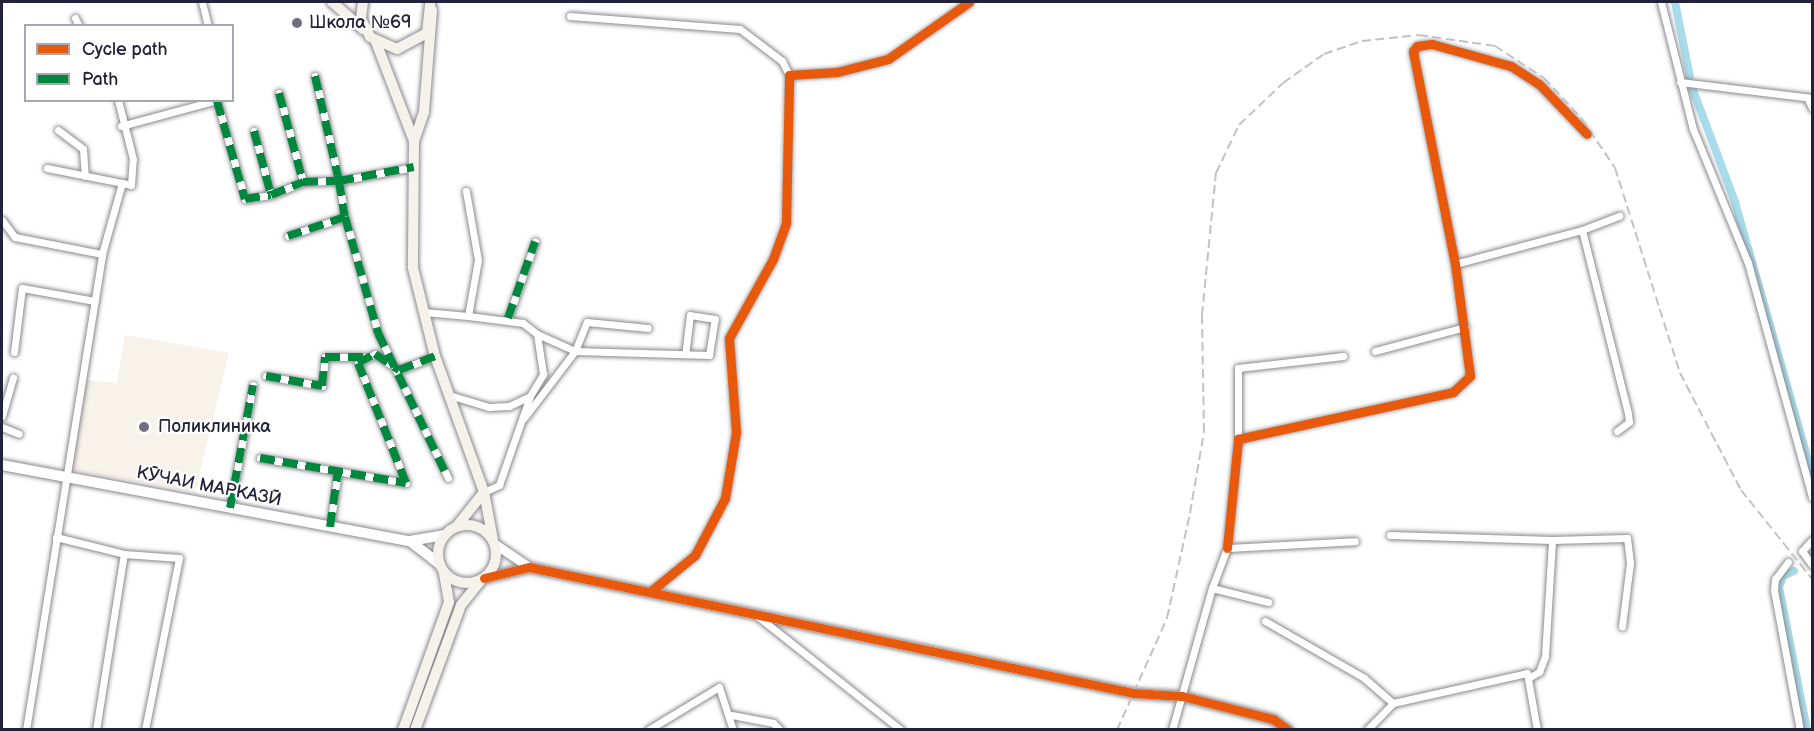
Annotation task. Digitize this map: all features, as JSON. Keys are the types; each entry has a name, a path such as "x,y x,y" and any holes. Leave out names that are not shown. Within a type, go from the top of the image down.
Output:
{"main road":[{"path":"332,2 376,42 414,141"},
{"path":"363,2 365,30"},
{"path":"376,42 398,49 419,41 431,6"},
{"path":"414,729 460,605 495,563 494,542 484,492 435,356 413,268 414,141 424,112 431,6"},
{"name":"КӮЧАИ МАРКАЗӢ","path":"2,465 410,542"},
{"path":"410,542 443,536 457,526 484,492"},
{"path":"457,526 481,528 494,542"},
{"path":"403,729 449,602 441,568 443,536"},
{"path":"410,542 457,582 483,579"}],"street":[{"path":"202,2 208,24"},
{"path":"789,75 837,72 888,60 969,2"},
{"path":"1661,2 1680,82 1748,263 1812,497"},
{"path":"570,16 740,29 782,61 789,75 786,223 773,260 729,338 736,432 725,498 695,555 651,591"},
{"path":"1238,438 1453,392 1470,376 1455,264 1413,51 1417,46 1432,44 1511,66 1539,84 1587,134"},
{"path":"315,76 345,218 378,333 399,370 448,478"},
{"path":"1680,82 1810,98 1812,108"},
{"path":"279,93 303,182"},
{"path":"47,168 131,185 133,159 121,126 118,102"},
{"path":"121,126 213,102"},
{"path":"217,102 245,199 271,195 303,182 339,181 414,167"},
{"path":"58,130 83,149 85,177"},
{"path":"254,131 271,195"},
{"path":"26,729 102,254 122,183"},
{"path":"466,190 478,260 468,316"},
{"path":"1455,264 1582,230 1619,216"},
{"path":"288,236 345,218"},
{"path":"2,220 15,237 102,254"},
{"path":"1582,230 1628,413 1629,422 1617,431"},
{"path":"508,318 535,242"},
{"path":"14,352 22,288 95,301"},
{"path":"424,312 508,318 575,351 709,355 715,319 690,315 685,354"},
{"path":"524,418 575,351 587,322 648,328"},
{"path":"1375,351 1465,327"},
{"path":"484,492 499,485 530,396 543,375 537,334"},
{"path":"399,370 435,356"},
{"path":"1172,729 1212,588 1227,548 1238,438 1238,368 1343,356"},
{"path":"266,376 322,386 326,357 386,357 399,370"},
{"path":"261,458 406,483 358,363 363,357"},
{"path":"2,416 4,401 13,378"},
{"path":"230,508 254,385"},
{"path":"449,395 489,407 509,406 530,396"},
{"path":"2,427 19,434"},
{"path":"330,527 338,471"},
{"path":"1390,535 1552,540 1627,538 1622,626"},
{"path":"56,537 124,554 179,558 145,729"},
{"path":"1528,678 1539,672 1545,656 1552,540"},
{"path":"1812,540 1802,551 1812,565"},
{"path":"1227,548 1355,541"},
{"path":"494,542 529,567 1134,693 1182,696 1273,719 1288,729"},
{"path":"96,729 124,554"},
{"path":"1788,562 1774,579 1774,590 1800,729"},
{"path":"483,579 529,567"},
{"path":"1212,588 1268,602"},
{"path":"754,613 901,729"},
{"path":"1264,621 1365,678 1393,703"},
{"path":"1367,729 1393,703 1527,673 1537,729"},
{"path":"648,729 719,687 732,715 734,729"},
{"path":"732,715 773,723 780,729"}],"shaded area":[{"name":"Поликлиника","path":"125,335 229,353 195,492 70,470 85,380 117,383"}],"waterway":[{"path":"1675,2 1690,77"},
{"path":"1693,90 1735,202 1812,475"},
{"path":"1794,571 1783,576 1779,587 1807,730"}],"railway":[{"path":"1117,730 1167,618 1190,513 1204,432 1202,315 1216,173 1239,125 1283,83 1324,54 1362,41 1419,35 1495,46 1544,78 1582,119 1615,168 1680,373 1741,490 1812,579"}],"marked path":[{"path":"315,76 339,181 414,167"},
{"path":"279,93 303,182 339,181 345,217 288,236"},
{"path":"217,102 245,199 271,195"},
{"path":"254,131 271,195 303,182"},
{"path":"345,217 378,333 448,478"},
{"path":"508,318 535,242"},
{"path":"260,458 406,483 358,363 375,354 399,370 435,356"},
{"path":"266,376 322,386 325,357 363,357"},
{"path":"230,508 253,385"},
{"path":"330,527 338,471"}],"cycle path":[{"path":"651,591 695,555 725,498 736,432 729,338 773,259 786,223 789,75 837,72 888,59 969,2"},
{"path":"1227,548 1238,439 1453,392 1470,376 1455,264 1413,51 1417,46 1432,44 1511,66 1539,84 1587,134"},
{"path":"484,578 529,567 1133,693 1182,696 1273,719 1288,730"}],"place":[{"name":"Школа №69","path":"297,23"},
{"name":"Поликлиника","path":"144,427"}]}
